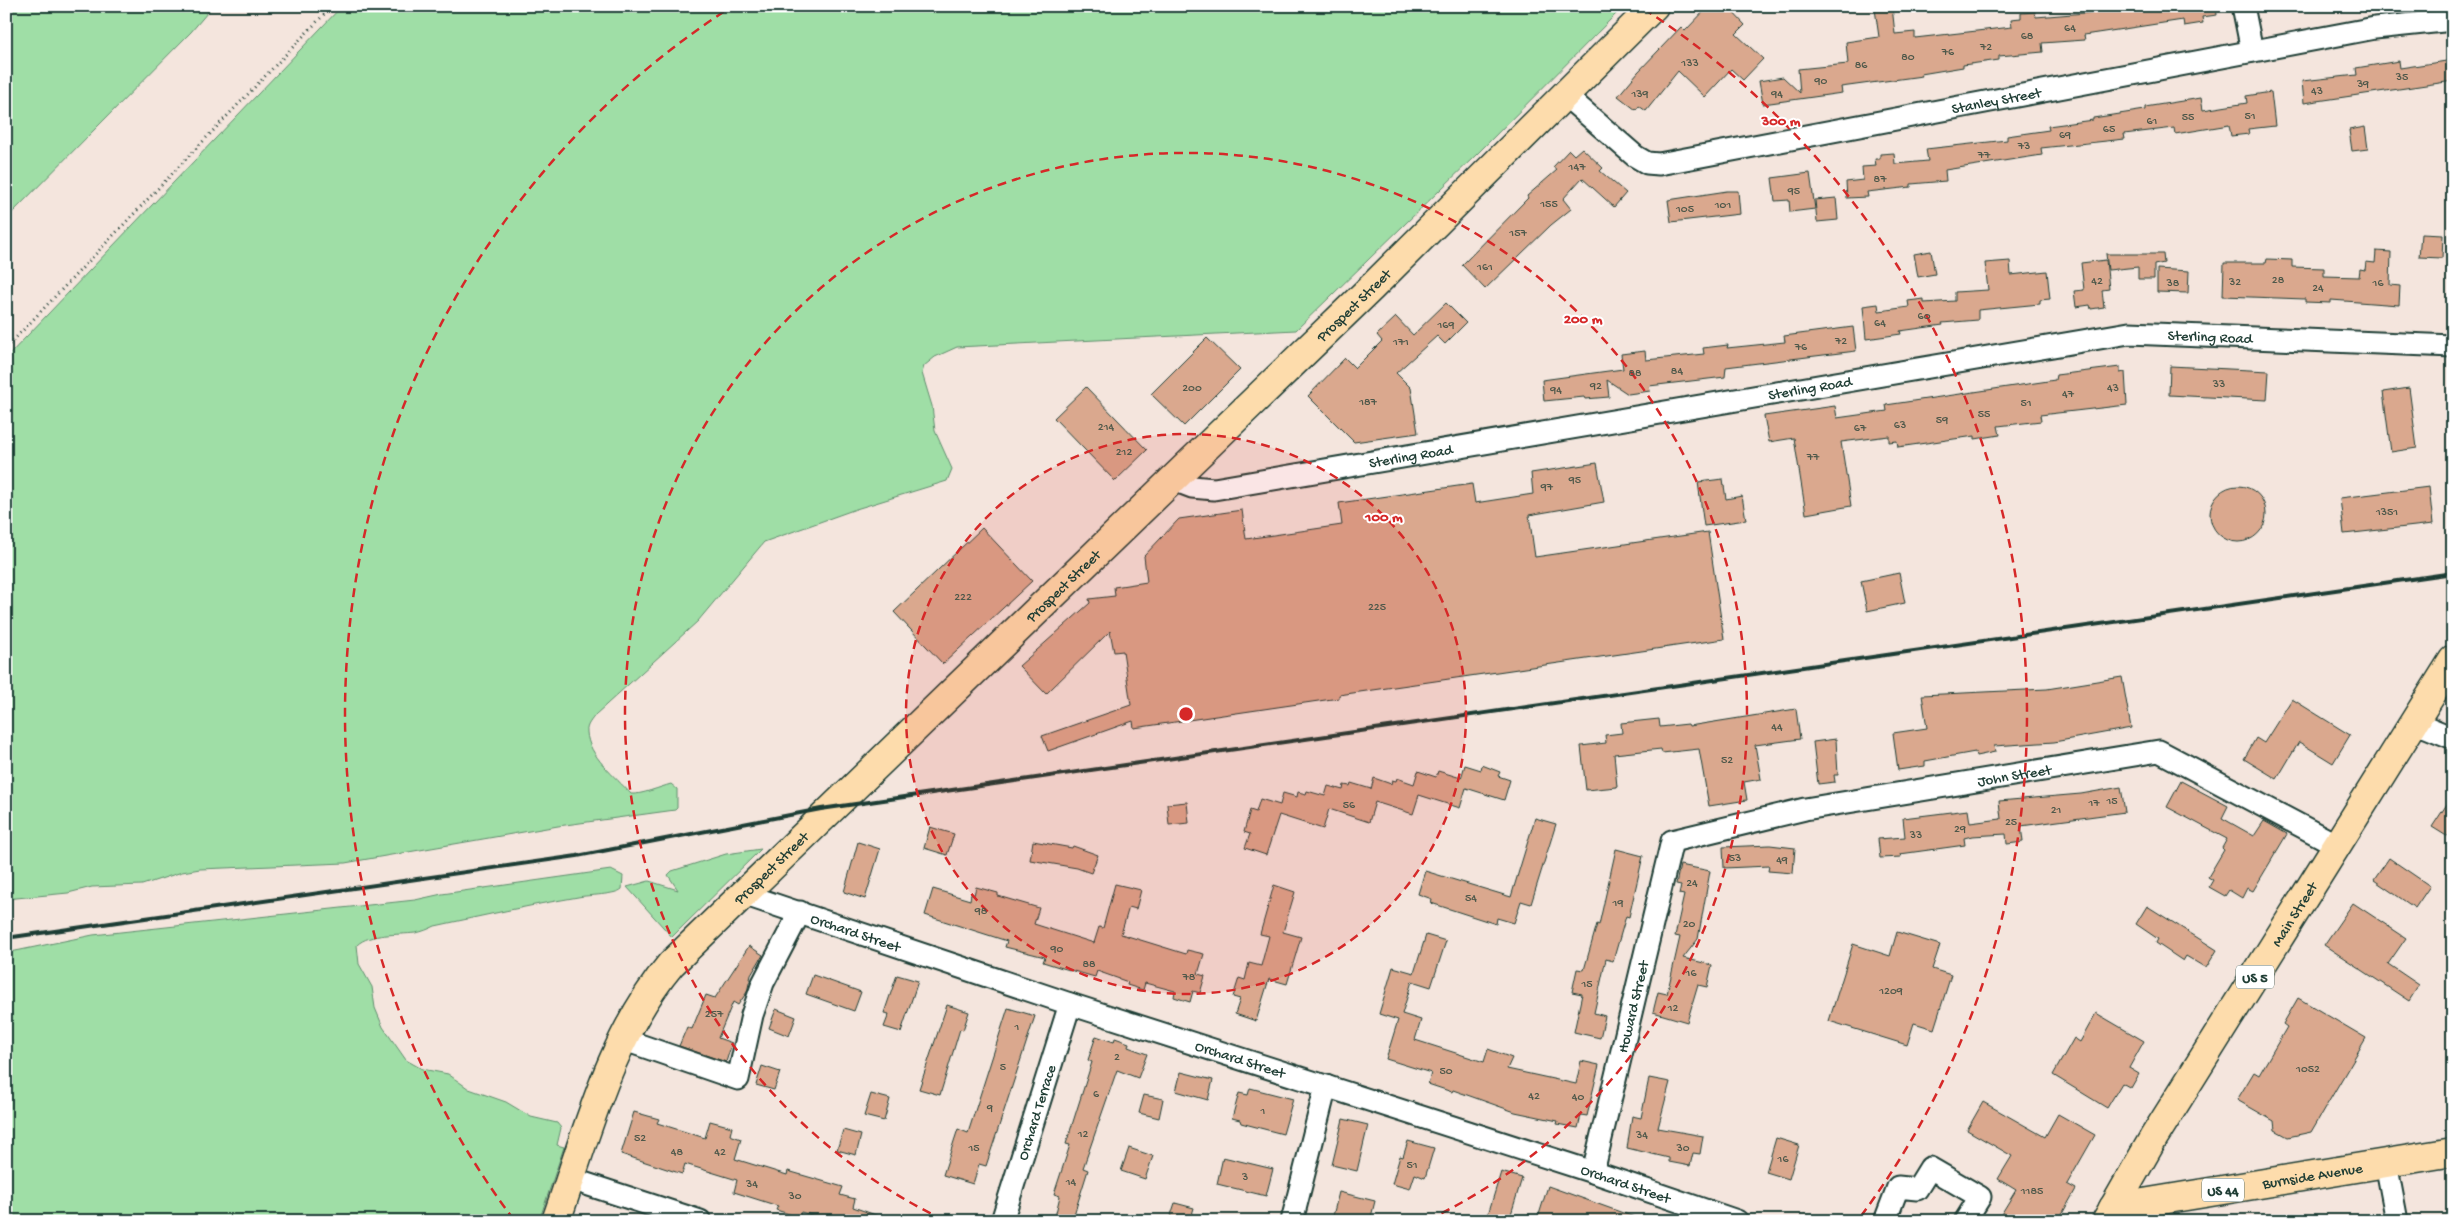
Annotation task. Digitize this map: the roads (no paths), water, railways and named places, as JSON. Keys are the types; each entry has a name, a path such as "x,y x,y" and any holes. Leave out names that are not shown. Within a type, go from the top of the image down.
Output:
{"main road":[{"name":"Prospect Street","path":"556,1221 622,1039 636,1012 659,979 685,950 1455,205 1654,6"},
{"name":"Main Street","path":"2110,1215 2148,1148 2453,660"},
{"name":"Burnside Avenue","path":"2110,1215 2453,1152"}],"street":[{"path":"2244,6 2252,51"},
{"name":"Stanley Street","path":"1565,95 1634,156 1647,163 1659,164 2374,28 2453,20"},
{"name":"Sterling Road","path":"1171,479 1192,487 1214,489 2128,333 2453,346"},
{"path":"2414,722 2453,738"},
{"name":"John Street","path":"1672,841 1805,810 2159,751 2337,845"},
{"name":"Howard Street","path":"1592,1172 1672,841"},
{"name":"Orchard Street","path":"744,894 1070,1004 1592,1172 1737,1221"},
{"path":"622,1039 738,1079 752,1015 763,983 800,912"},
{"name":"Orchard Terrace","path":"1002,1221 1070,1004"},
{"path":"1292,1221 1326,1086"},
{"path":"2386,1163 2396,1221"},
{"path":"1885,1221 1898,1187 1917,1190 1930,1168 1980,1197 1965,1221"},
{"path":"571,1179 700,1221"}],"railway":[{"path":"6,938 577,856 821,809 2453,573"}]}
